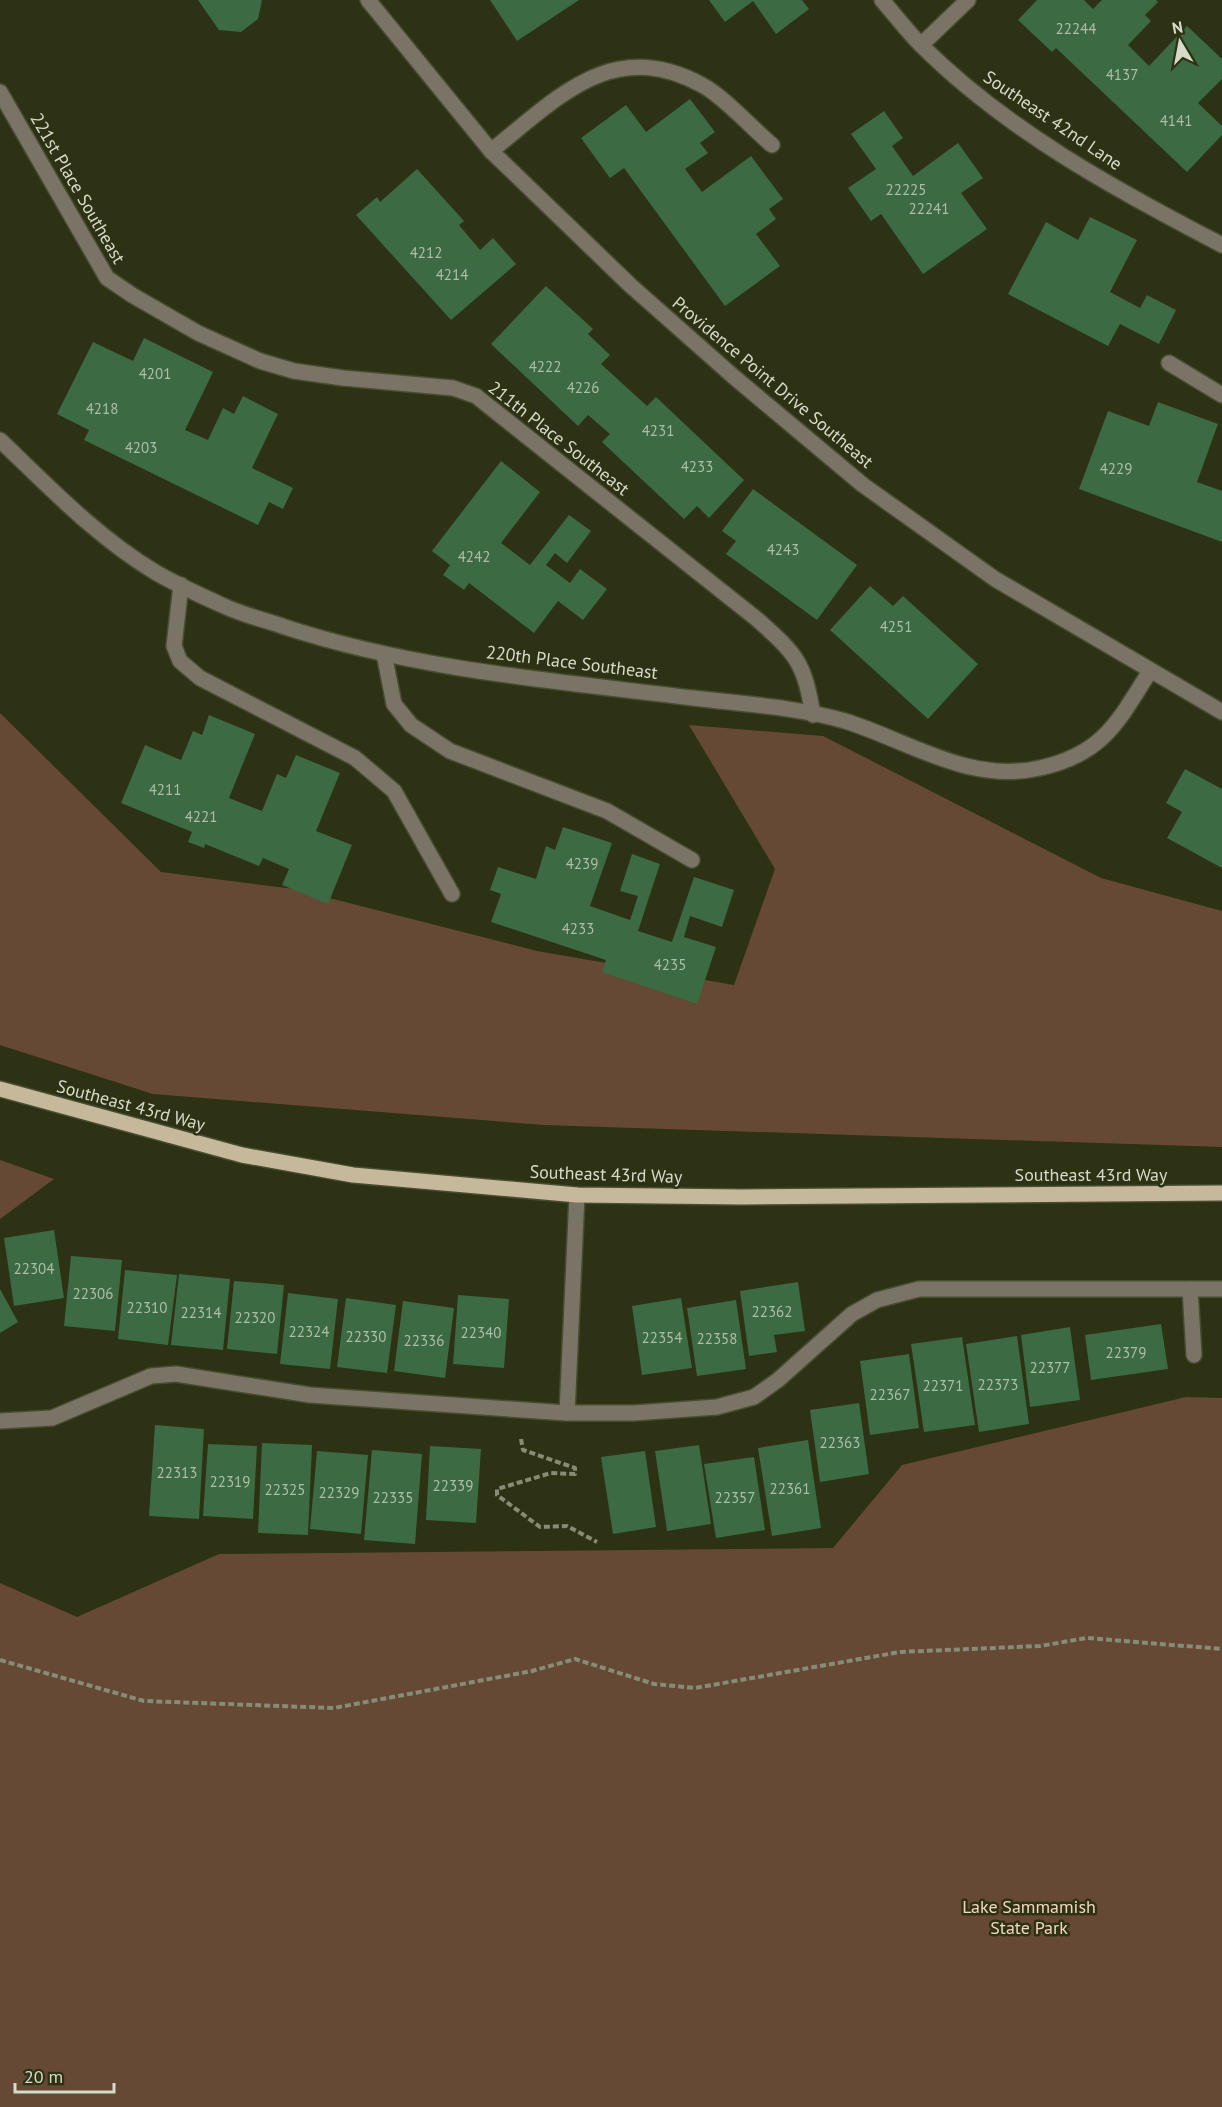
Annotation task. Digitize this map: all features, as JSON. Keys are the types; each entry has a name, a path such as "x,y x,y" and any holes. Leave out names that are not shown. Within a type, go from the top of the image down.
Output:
{"main road":[{"name":"Southeast 43rd Way","path":"0,1089 242,1155 352,1174 577,1195 742,1197 1222,1193"}],"street":[{"name":"Providence Point Drive Southeast","path":"368,0 492,151 630,285 734,377 863,485 995,579 1222,712"},
{"name":"Southeast 42nd Lane","path":"882,0 921,45 992,106 1064,155 1146,205 1222,245"},
{"path":"921,45 968,0"},
{"path":"492,151 572,86 598,75 632,66 670,70 704,86 772,145"},
{"name":"221st Place Southeast","path":"0,92 107,278 132,295"},
{"name":"211th Place Southeast","path":"132,295 198,333 260,361 294,371 453,388 476,396 749,613 792,651 807,679 813,715"},
{"path":"1169,363 1222,396"},
{"name":"220th Place Southeast","path":"0,440 83,519 156,573 227,608 339,645 523,676 843,720 958,765 990,772 1014,772 1040,768 1084,753 1108,735 1150,671"},
{"path":"181,585 174,646 180,661 200,678 355,758 394,791 452,894"},
{"path":"384,654 394,704 411,725 450,751 608,811 692,860"},
{"path":"567,1413 577,1195"},
{"path":"0,1421 52,1418 151,1376 176,1374 310,1395 567,1413 634,1413 717,1407 754,1397 778,1380 852,1314 878,1300 919,1289 1222,1289"},
{"path":"1190,1289 1194,1355"}],"path":[{"path":"521,1439 523,1450 575,1468 575,1474 551,1473 497,1489 497,1495 540,1527 567,1526 597,1542"},
{"path":"0,1660 144,1701 334,1708 532,1671 575,1659 654,1684 695,1688 900,1652 1040,1646 1088,1638 1222,1649"}],"green space":[{"path":"0,713 161,872 294,889 537,951 734,985 775,869 689,725 823,736 1101,878 1222,911 1222,1147 544,1125 153,1094 0,1045"},
{"path":"0,1160 54,1179 0,1219"},
{"name":"Lake Sammamish State Park","path":"1186,1397 1222,1398 1222,2107 0,2107 0,1583 77,1617 219,1554 833,1548 902,1465"}],"building":[{"path":"198,0 262,0 258,19 241,32 219,30"},
{"path":"490,0 579,0 517,41"},
{"path":"709,0 802,0 809,9 776,34 753,1 725,22"},
{"path":"1037,0 1084,0 1093,9 1102,0 1156,0 1158,2 1145,15 1151,21 1128,45 1149,66 1187,26 1222,59 1222,79 1198,103 1222,126 1222,135 1187,172 1056,48 1052,52 1018,20"},
{"path":"690,99 715,132 700,143 708,153 685,169 702,192 751,156 783,199 769,209 776,219 756,234 780,266 725,306 624,168 610,178 581,138 626,105 646,132"},
{"path":"884,111 903,138 892,146 913,176 958,143 983,178 961,193 987,229 923,274 881,214 871,221 848,188 876,169 851,134"},
{"path":"417,169 464,221 459,225 480,250 493,238 516,264 451,320 356,215 377,197 380,202"},
{"path":"1090,217 1137,240 1110,292 1140,308 1147,295 1176,310 1159,344 1120,324 1108,346 1008,294 1046,222 1078,240"},
{"path":"546,286 593,329 588,334 610,355 601,364 647,406 656,397 744,480 709,518 697,506 684,519 602,442 610,434 588,415 578,426 491,344"},
{"path":"144,338 213,372 185,430 208,440 223,408 234,414 243,396 278,414 252,468 293,488 283,509 269,502 258,525 84,440 89,430 57,414 93,342 133,361"},
{"path":"1158,402 1218,424 1197,482 1222,491 1222,542 1079,489 1108,411 1149,426"},
{"path":"501,461 540,492 501,543 530,565 569,515 591,531 567,563 555,553 546,565 570,583 580,569 607,589 583,620 558,601 534,633 469,583 464,590 443,575 450,565 432,551"},
{"path":"753,489 857,565 817,620 726,554 736,541 722,531"},
{"path":"870,586 893,606 903,596 978,664 928,719 830,630"},
{"path":"209,715 255,734 229,798 262,811 277,774 286,778 296,755 340,773 316,831 352,845 328,904 282,885 289,869 263,858 259,866 205,844 204,848 188,842 192,832 121,803 145,745 181,760 193,731 202,735"},
{"path":"1185,769 1222,789 1222,868 1167,838 1182,812 1166,803"},
{"path":"563,827 612,843 590,906 630,920 638,896 620,891 632,854 660,864 638,931 672,942 694,877 734,890 722,927 690,916 684,937 716,947 697,1004 602,972 606,960 491,922 501,894 490,890 498,867 536,879 546,846 555,850"},
{"path":"54,1230 64,1298 14,1306 4,1238"},
{"path":"71,1256 122,1260 115,1331 64,1326"},
{"path":"125,1270 177,1275 168,1345 118,1339"},
{"path":"179,1274 230,1279 223,1350 171,1345"},
{"path":"234,1281 284,1285 277,1354 227,1349"},
{"path":"798,1282 805,1331 774,1335 777,1352 749,1356 740,1291"},
{"path":"0,1289 18,1322 0,1333"},
{"path":"288,1293 338,1299 330,1369 280,1364"},
{"path":"458,1295 509,1299 504,1368 453,1364"},
{"path":"346,1298 396,1305 387,1373 337,1367"},
{"path":"681,1298 692,1368 642,1375 632,1306"},
{"path":"736,1300 746,1369 697,1376 687,1308"},
{"path":"403,1301 454,1308 445,1378 394,1371"},
{"path":"1161,1324 1168,1369 1091,1380 1085,1335"},
{"path":"1070,1327 1080,1400 1030,1407 1021,1335"},
{"path":"1017,1336 1029,1424 979,1432 966,1344"},
{"path":"962,1337 975,1425 924,1432 911,1344"},
{"path":"909,1354 919,1428 870,1435 860,1361"},
{"path":"859,1403 869,1474 820,1482 810,1410"},
{"path":"155,1425 204,1429 199,1519 149,1516"},
{"path":"808,1440 821,1528 772,1536 758,1448"},
{"path":"262,1443 312,1445 308,1535 258,1533"},
{"path":"208,1444 257,1446 253,1519 203,1516"},
{"path":"699,1445 711,1524 667,1531 655,1451"},
{"path":"430,1446 481,1449 476,1523 426,1520"},
{"path":"372,1450 422,1454 415,1544 364,1540"},
{"path":"317,1451 368,1455 361,1534 310,1529"},
{"path":"645,1451 656,1527 613,1534 601,1457"},
{"path":"754,1457 765,1530 716,1538 704,1464"}]}
